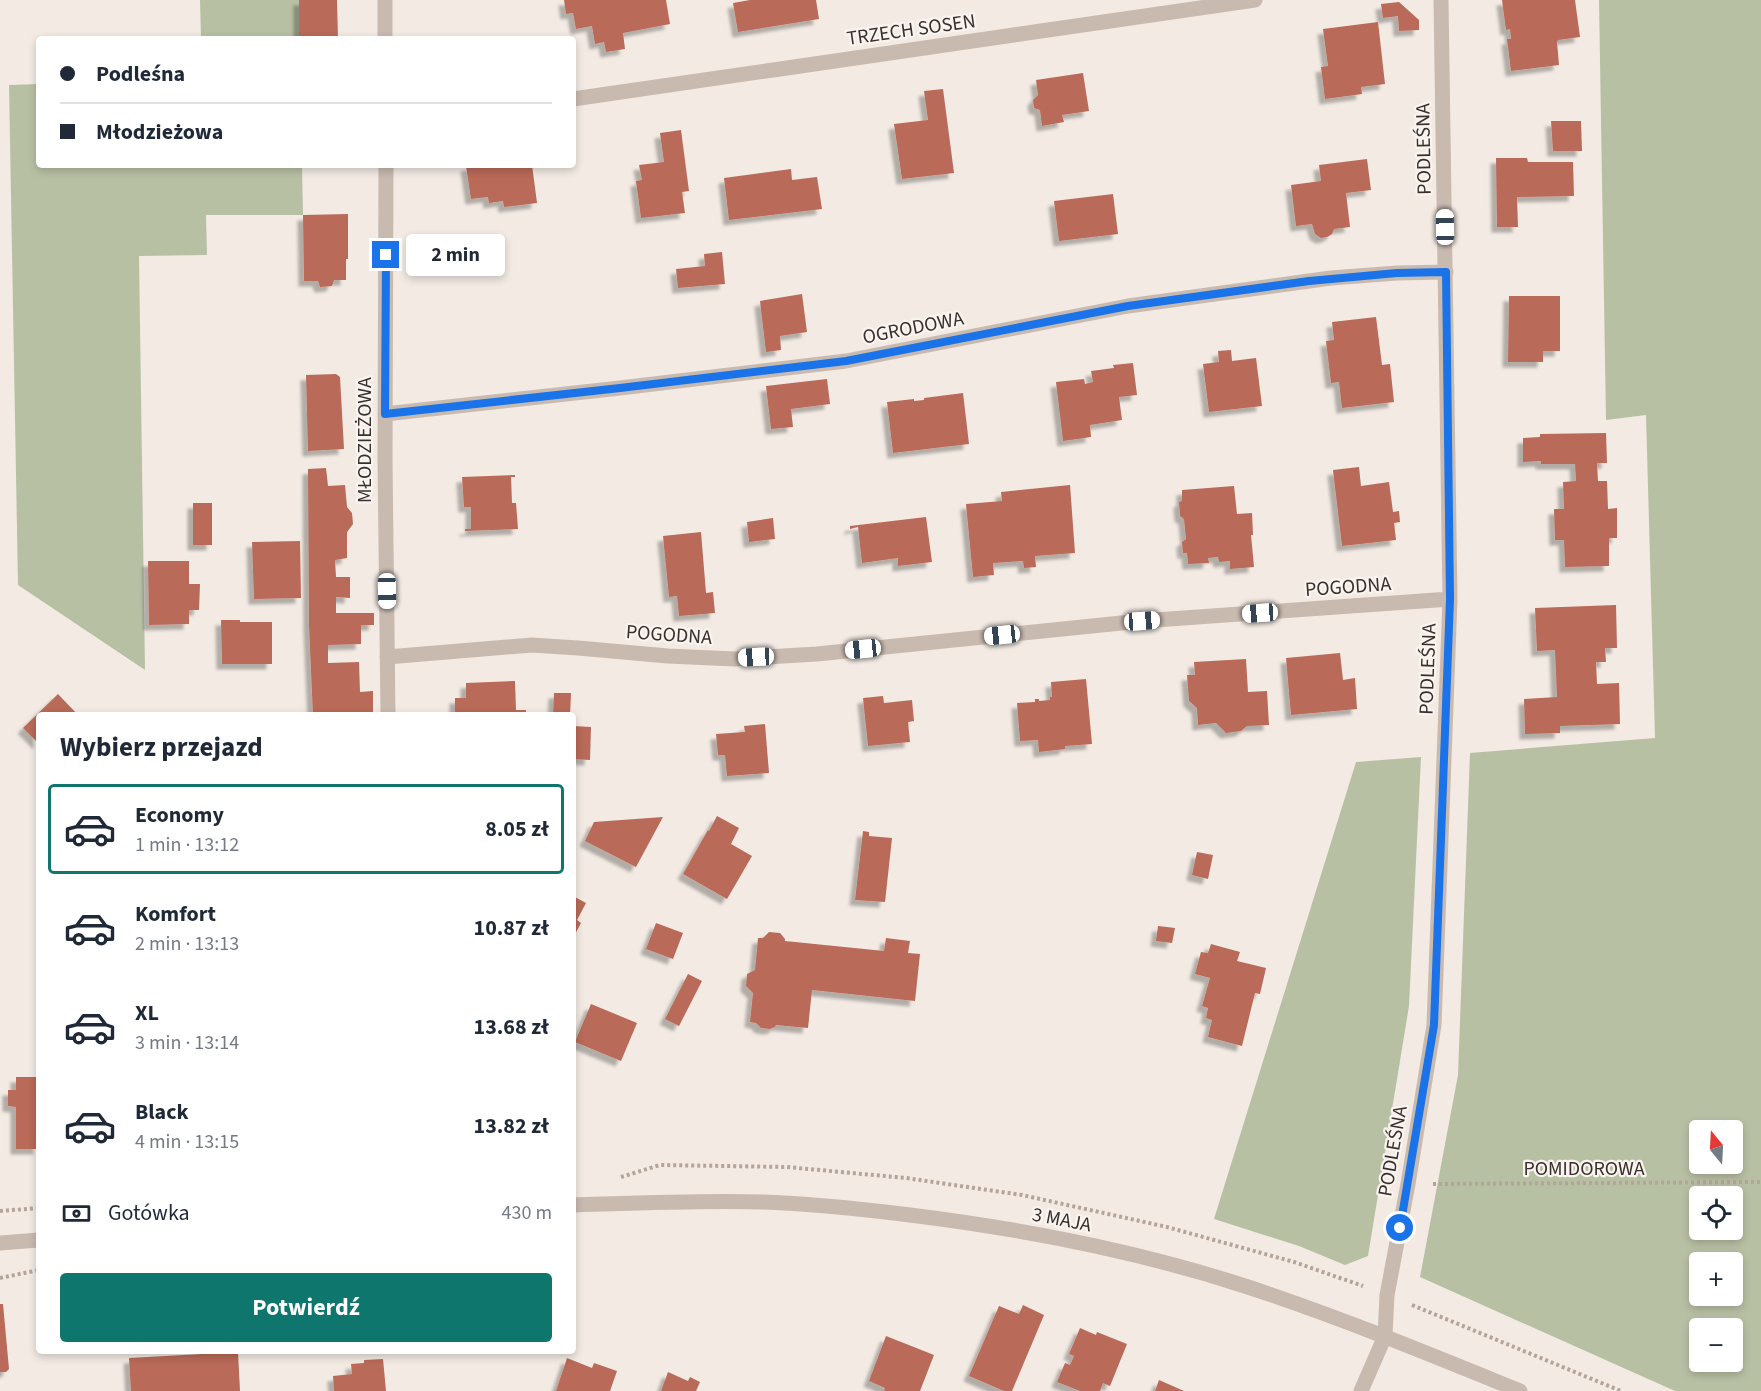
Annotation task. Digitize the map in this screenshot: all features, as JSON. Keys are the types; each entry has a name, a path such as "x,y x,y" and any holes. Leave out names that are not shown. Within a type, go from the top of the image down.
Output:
{"street":[{"path":"385,0 385,36"},
{"name":"TRZECH SOSEN","path":"576,99 1255,0"},
{"name":"PODLEŚNA","path":"1361,1391 1384,1336 1387,1295 1434,1025 1450,599 1442,0"},
{"name":"MŁODZIEŻOWA","path":"386,168 385,414 388,712"},
{"name":"OGRODOWA","path":"385,414 846,361 1128,306 1309,281 1397,273 1446,272"},
{"name":"POGODNA","path":"387,657 532,645 668,656 747,658 829,653 1142,621 1450,599"},
{"name":"3 MAJA","path":"576,1205 764,1202 858,1209 967,1222 1058,1238 1157,1261 1245,1286 1384,1336 1520,1391"},
{"path":"0,1243 36,1240"}],"path":[{"name":"POMIDOROWA","path":"1408,1184 1761,1182"},
{"path":"0,1211 36,1208"},
{"path":"0,1278 36,1271"}],"green space":[{"path":"200,0 299,0 299,36 201,36"},
{"path":"1599,0 1761,0 1761,1391 1675,1391 1420,1277 1458,1075 1470,753 1655,738 1646,415 1606,420"},
{"path":"36,84 36,168 302,168 303,215 206,215 207,255 139,256 145,670 18,585 9,85"},
{"path":"1421,757 1409,1006 1368,1256 1345,1265 1299,1246 1214,1219 1356,762"}],"building":[{"path":"299,0 337,0 338,36 299,36"},
{"path":"564,0 666,0 670,24 623,33 625,49 606,52 604,42 595,44 592,26 576,29 573,13 566,14"},
{"path":"750,0 816,0 819,19 738,32 733,3"},
{"path":"1502,0 1575,0 1580,37 1558,40 1559,65 1511,71 1507,39 1511,39 1510,29 1506,30"},
{"path":"1399,2 1419,20 1419,30 1399,31 1398,16 1383,18 1381,4"},
{"path":"1378,22 1385,84 1361,87 1362,94 1325,99 1321,67 1328,66 1323,29"},
{"path":"1083,73 1089,111 1062,115 1064,122 1042,126 1040,110 1034,108 1033,100 1038,95 1036,80"},
{"path":"943,89 954,173 902,179 894,124 928,120 924,91"},
{"path":"1551,121 1581,121 1582,151 1553,151"},
{"path":"681,130 689,191 682,192 685,213 641,218 636,181 642,180 639,165 664,162 660,133"},
{"path":"1496,158 1527,158 1528,162 1573,162 1574,196 1517,197 1518,227 1497,227"},
{"path":"1367,159 1371,190 1346,193 1350,227 1334,229 1332,234 1321,238 1315,234 1312,224 1296,226 1291,185 1321,181 1319,165"},
{"path":"466,168 532,168 537,203 504,207 503,201 489,203 488,197 471,199"},
{"path":"791,169 792,180 817,177 822,209 729,220 724,178"},
{"path":"1113,194 1118,234 1059,241 1054,201"},
{"path":"348,214 346,280 334,280 332,286 320,287 318,281 304,281 303,215"},
{"path":"722,252 725,284 678,288 676,269 705,266 704,254"},
{"path":"802,294 807,332 780,336 781,350 766,352 760,301"},
{"path":"1509,296 1560,296 1560,351 1543,351 1543,362 1508,362"},
{"path":"1376,317 1382,365 1390,364 1394,402 1342,408 1339,382 1331,383 1326,341 1334,340 1332,322"},
{"path":"1231,350 1232,361 1256,358 1262,406 1209,412 1203,364 1219,362 1218,351"},
{"path":"1133,363 1137,395 1119,397 1122,420 1090,425 1091,437 1063,441 1056,382 1084,379 1085,384 1093,382 1091,371"},
{"path":"336,374 340,377 344,449 308,451 306,375"},
{"path":"827,379 830,404 791,409 793,427 771,429 766,386"},
{"path":"963,393 969,444 893,453 887,402 924,400 924,398"},
{"path":"1606,433 1607,463 1597,463 1598,481 1607,481 1608,509 1617,508 1617,538 1609,538 1609,566 1565,567 1564,540 1555,540 1554,509 1564,509 1563,482 1576,481 1575,464 1523,462 1523,438 1540,437 1540,434"},
{"path":"1359,467 1361,486 1389,482 1393,512 1399,511 1400,522 1394,523 1396,540 1342,546 1333,470"},
{"path":"326,468 328,486 345,485 347,507 352,513 353,524 347,532 347,558 335,560 336,577 350,577 350,598 336,597 336,613 374,613 374,625 361,625 361,644 328,645 328,663 359,662 360,692 373,691 373,712 313,712 309,625 308,469"},
{"path":"515,475 511,477 512,503 516,503 518,529 465,531 465,529 471,529 471,507 464,507 462,477"},
{"path":"1070,485 1075,553 1035,556 1036,567 1024,568 1023,561 993,563 994,575 973,577 966,504 1002,501 1001,492"},
{"path":"1234,486 1237,514 1252,513 1253,535 1251,535 1254,567 1230,569 1230,561 1219,562 1218,557 1208,558 1209,563 1188,564 1187,553 1183,553 1182,542 1186,539 1184,519 1180,516 1179,502 1182,501 1182,490"},
{"path":"193,503 212,503 212,545 193,545"},
{"path":"926,517 932,562 898,566 898,558 862,563 858,527 850,529 850,526"},
{"path":"773,518 775,539 749,542 747,522"},
{"path":"701,532 706,593 713,592 715,613 679,616 677,596 669,597 663,536"},
{"path":"300,541 301,598 254,599 252,542"},
{"path":"148,561 189,561 189,584 200,584 199,610 189,610 189,624 149,625"},
{"path":"1616,605 1617,648 1605,648 1606,662 1596,662 1597,684 1619,683 1620,724 1560,726 1560,733 1525,734 1524,699 1557,697 1555,650 1537,651 1535,608"},
{"path":"221,620 272,622 272,664 222,664"},
{"path":"1340,653 1343,680 1355,678 1357,709 1291,715 1286,658"},
{"path":"1246,659 1248,692 1267,691 1269,725 1247,726 1241,731 1226,733 1216,723 1198,725 1197,708 1189,701 1187,675 1195,675 1194,662"},
{"path":"1086,679 1092,744 1065,746 1065,749 1039,752 1038,740 1020,741 1017,703 1035,702 1035,699 1050,700 1052,697 1051,682"},
{"path":"515,681 516,710 526,710 526,712 455,712 455,698 466,698 466,683"},
{"path":"554,693 571,693 570,712 553,712"},
{"path":"58,694 75,712 39,712"},
{"path":"883,696 884,703 912,700 914,721 908,722 910,742 868,746 863,698"},
{"path":"36,715 36,741 23,728"},
{"path":"765,724 769,773 727,776 725,755 718,755 716,734 745,732 744,726"},
{"path":"576,726 591,727 590,760 576,759"},
{"path":"717,816 739,828 731,844 752,856 727,899 683,874"},
{"path":"663,817 636,867 585,841 594,822"},
{"path":"863,831 869,832 869,836 892,838 885,902 855,900"},
{"path":"1197,852 1213,855 1208,879 1192,875"},
{"path":"576,898 586,903 577,920 581,923 576,932"},
{"path":"656,923 683,933 673,959 646,949"},
{"path":"1158,926 1175,928 1172,943 1156,941"},
{"path":"769,932 780,933 785,941 884,951 886,938 910,941 908,953 920,954 915,1001 812,990 808,1028 776,1025 770,1029 761,1028 756,1023 750,1022 753,993 746,986 747,974 755,970 758,938 763,938"},
{"path":"1211,944 1240,952 1237,961 1266,968 1260,994 1255,993 1242,1046 1208,1037 1212,1020 1206,1018 1208,1008 1202,1006 1210,978 1195,974 1201,952 1208,953"},
{"path":"688,974 702,981 679,1026 665,1019"},
{"path":"591,1004 637,1023 621,1061 576,1042"},
{"path":"16,1077 36,1077 36,1149 16,1149 16,1107 8,1106 8,1090 16,1090"},
{"path":"0,1304 3,1304 9,1369 6,1372 0,1372"},
{"path":"1023,1305 1044,1315 1012,1391 1004,1391 969,1376 999,1306 1019,1314"},
{"path":"1080,1328 1127,1344 1110,1386 1103,1383 1100,1391 1080,1391 1057,1382 1065,1363 1070,1365 1074,1356 1069,1354"},
{"path":"886,1336 934,1355 920,1391 884,1391 885,1388 869,1381"},
{"path":"238,1354 240,1391 131,1391 129,1358"},
{"path":"567,1358 592,1368 594,1363 617,1371 610,1391 556,1391"},
{"path":"383,1359 386,1391 334,1391 333,1376 352,1374 351,1364 364,1363 364,1360"},
{"path":"668,1372 688,1381 690,1377 700,1382 696,1391 661,1391"},
{"path":"1159,1380 1184,1391 1155,1391"}],"route":[{"path":"386,255 385,414 846,361 1128,306 1331,278 1446,272 1450,599 1434,1025 1400,1228"}]}
